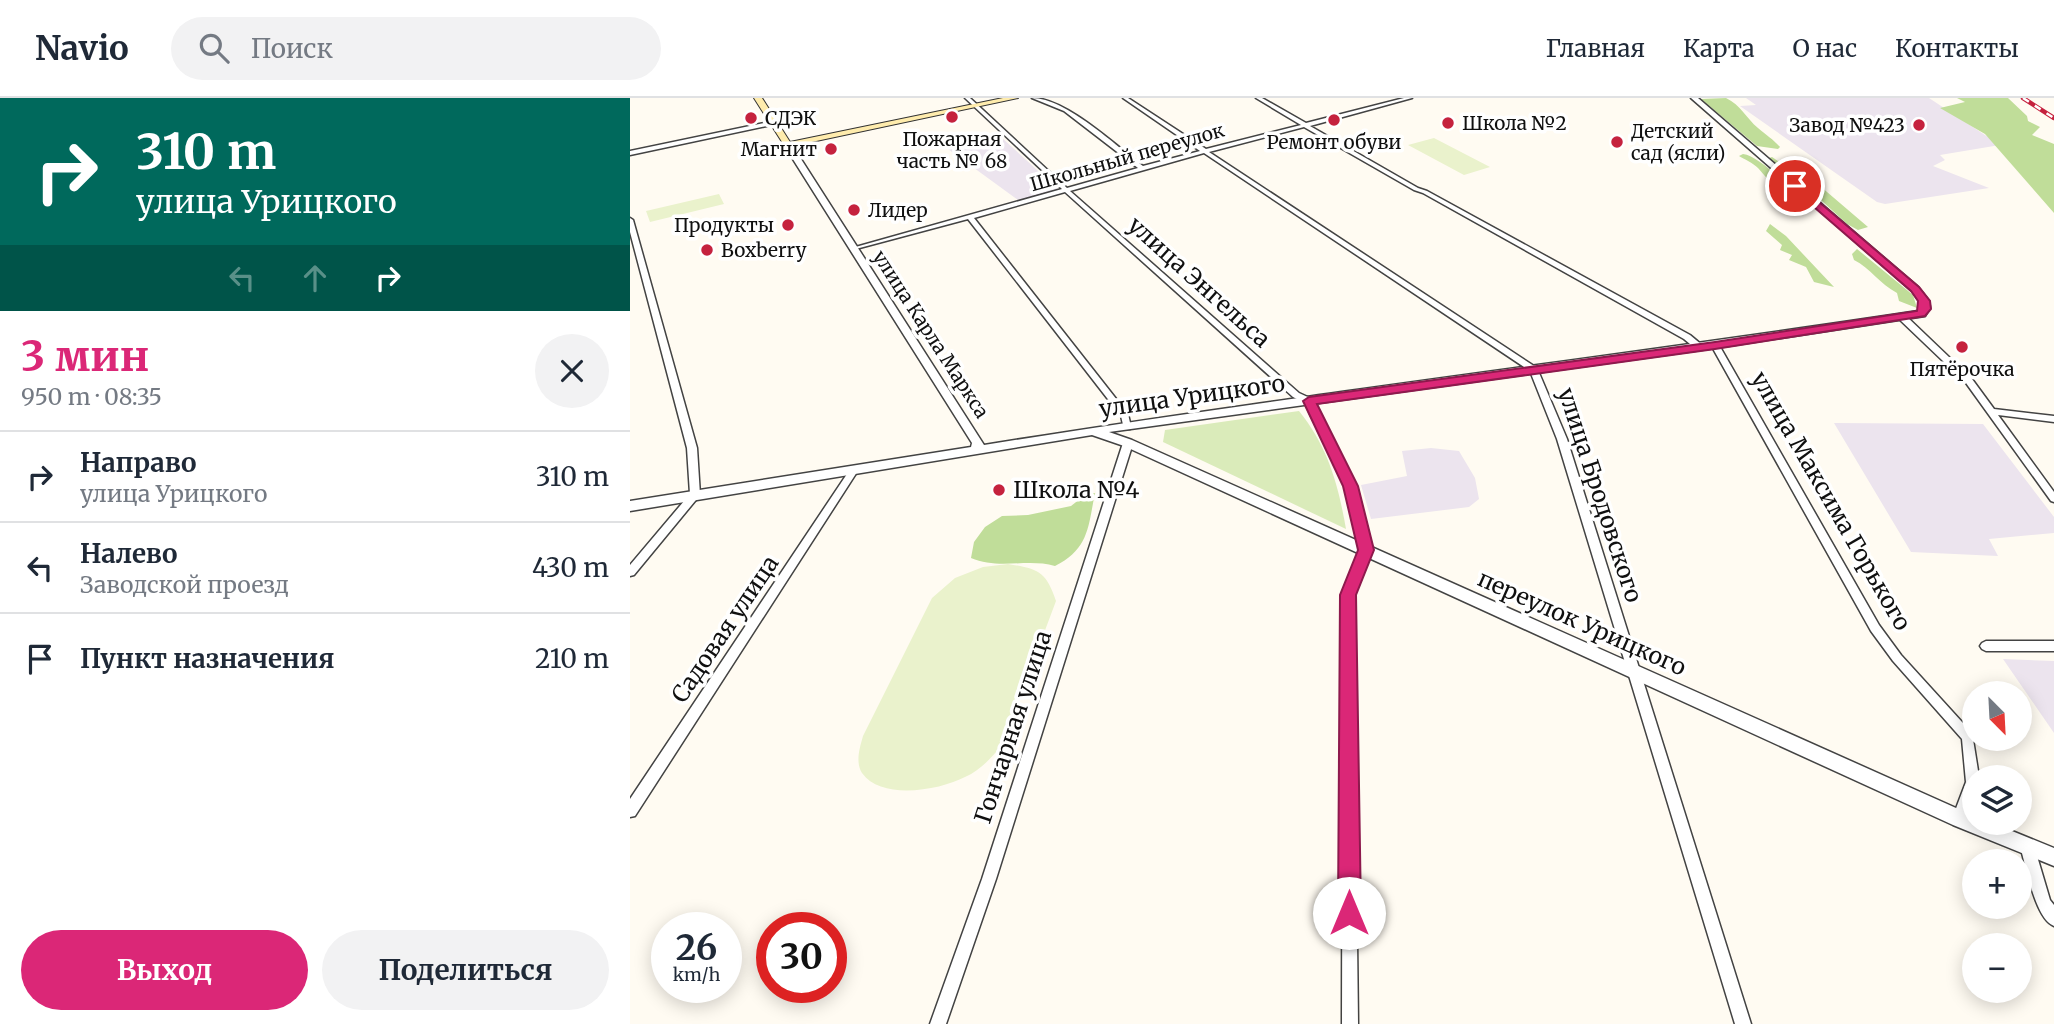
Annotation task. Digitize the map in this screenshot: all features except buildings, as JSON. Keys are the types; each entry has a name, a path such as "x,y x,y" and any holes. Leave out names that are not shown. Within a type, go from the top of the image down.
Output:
{"main road":[{"name":"улица Карла Маркса","path":"758,98 788,145"},
{"path":"788,145 1014,98"}],"street":[{"name":"улица Энгельса","path":"967,98 1296,395 1309,401 1350,486 1366,550"},
{"path":"1034,98 1066,110 1143,169"},
{"name":"улица Бродовского","path":"1125,98 1534,370 1562,439 1743,1024"},
{"path":"1258,98 1416,189 1555,262 1687,337 1699,347"},
{"name":"Школьный переулок","path":"854,249 1205,151 1410,98"},
{"name":"улица Урицкого","path":"1128,435 1165,422 1921,314 1925,309 1924,301 1915,289 1695,98"},
{"path":"630,153 774,123"},
{"name":"улица Карла Маркса","path":"788,145 978,443 976,450"},
{"path":"970,217 1125,416 1128,435"},
{"path":"630,220 692,448 695,495 630,572"},
{"path":"1902,317 1969,382 2052,493"},
{"name":"улица Максима Горького","path":"1715,345 1875,628 1968,737 1973,782 1959,819"},
{"path":"1989,411 2054,419"},
{"path":"1155,456 1146,442 1147,433 1165,422"},
{"name":"улица Урицкого","path":"630,506 1091,431"},
{"name":"переулок Урицкого","path":"1091,431 1128,435 1155,456 1959,819 2054,857"},
{"name":"Гончарная улица","path":"939,1024 989,879 1128,435"},
{"name":"Садовая улица","path":"630,811 854,470"},
{"path":"1350,1024 1348,595 1366,550"},
{"path":"1986,646 2054,646"},
{"path":"2027,846 2044,903 2054,919"}],"shaded area":[{"path":"1746,98 1929,98 2000,145 1940,155 1945,160 1933,166 1989,188 1885,204 1877,202 1740,106 1756,105"},
{"path":"1001,137 1059,190 1018,200 948,149"},
{"path":"1834,423 1983,424 2054,517 2054,533 1989,539 1998,556 1911,552"},
{"path":"1431,448 1459,451 1475,478 1479,499 1469,507 1371,519 1361,485 1407,476 1402,451"},
{"path":"2003,659 2054,661 2054,733 2032,701 2032,681 2018,681"}],"green space":[{"path":"1726,98 1736,104 1780,147 1757,146 1701,99"},
{"path":"1957,98 2008,98 2027,116 2028,121 2040,127 2032,135 2054,144 2054,213 1985,134 1940,108 1965,102"},
{"path":"1434,138 1490,167 1464,175 1408,145"},
{"path":"1739,156 1751,156 1769,169 1797,196 1808,211 1787,198 1756,166"},
{"path":"1772,157 1804,179 1820,186 1868,227 1858,230 1847,224 1769,158"},
{"path":"719,194 724,204 650,222 646,211"},
{"path":"1770,224 1786,236 1834,287 1814,282 1806,267 1789,260 1792,255 1780,250 1782,245 1766,231"},
{"path":"1857,249 1913,295 1917,308 1899,301 1897,293 1854,260 1852,254"},
{"path":"1299,411 1325,452 1346,529 1163,442 1165,430"},
{"path":"1095,493 1088,527 1081,544 1075,552 1055,566 1034,563 1002,564 971,558 974,542 985,527 1002,516 1028,515 1071,506 1085,495"},
{"path":"1008,564 1039,573 1049,583 1056,601 1002,745 976,771 941,786 897,790 871,782 862,773 859,764 863,736 932,598 955,578 983,567"}],"railway":[{"path":"2023,98 2054,118"}],"place":[{"name":"Пожарная часть № 68","path":"952,117"},
{"name":"СДЭК","path":"751,118"},
{"name":"Ремонт обуви","path":"1334,120"},
{"name":"Школа №2","path":"1448,123"},
{"name":"Завод №423","path":"1919,125"},
{"name":"Детский сад (ясли)","path":"1617,142"},
{"name":"Магнит","path":"831,149"},
{"name":"Лидер","path":"854,210"},
{"name":"Продукты","path":"788,225"},
{"name":"Boxberry","path":"707,250"},
{"name":"Пятёрочка","path":"1962,347"},
{"name":"Школа №4","path":"999,490"}],"route":[{"path":"1349,913 1348,595 1366,550 1350,486 1309,401 1921,314 1925,309 1924,301 1915,289 1795,186"}]}
